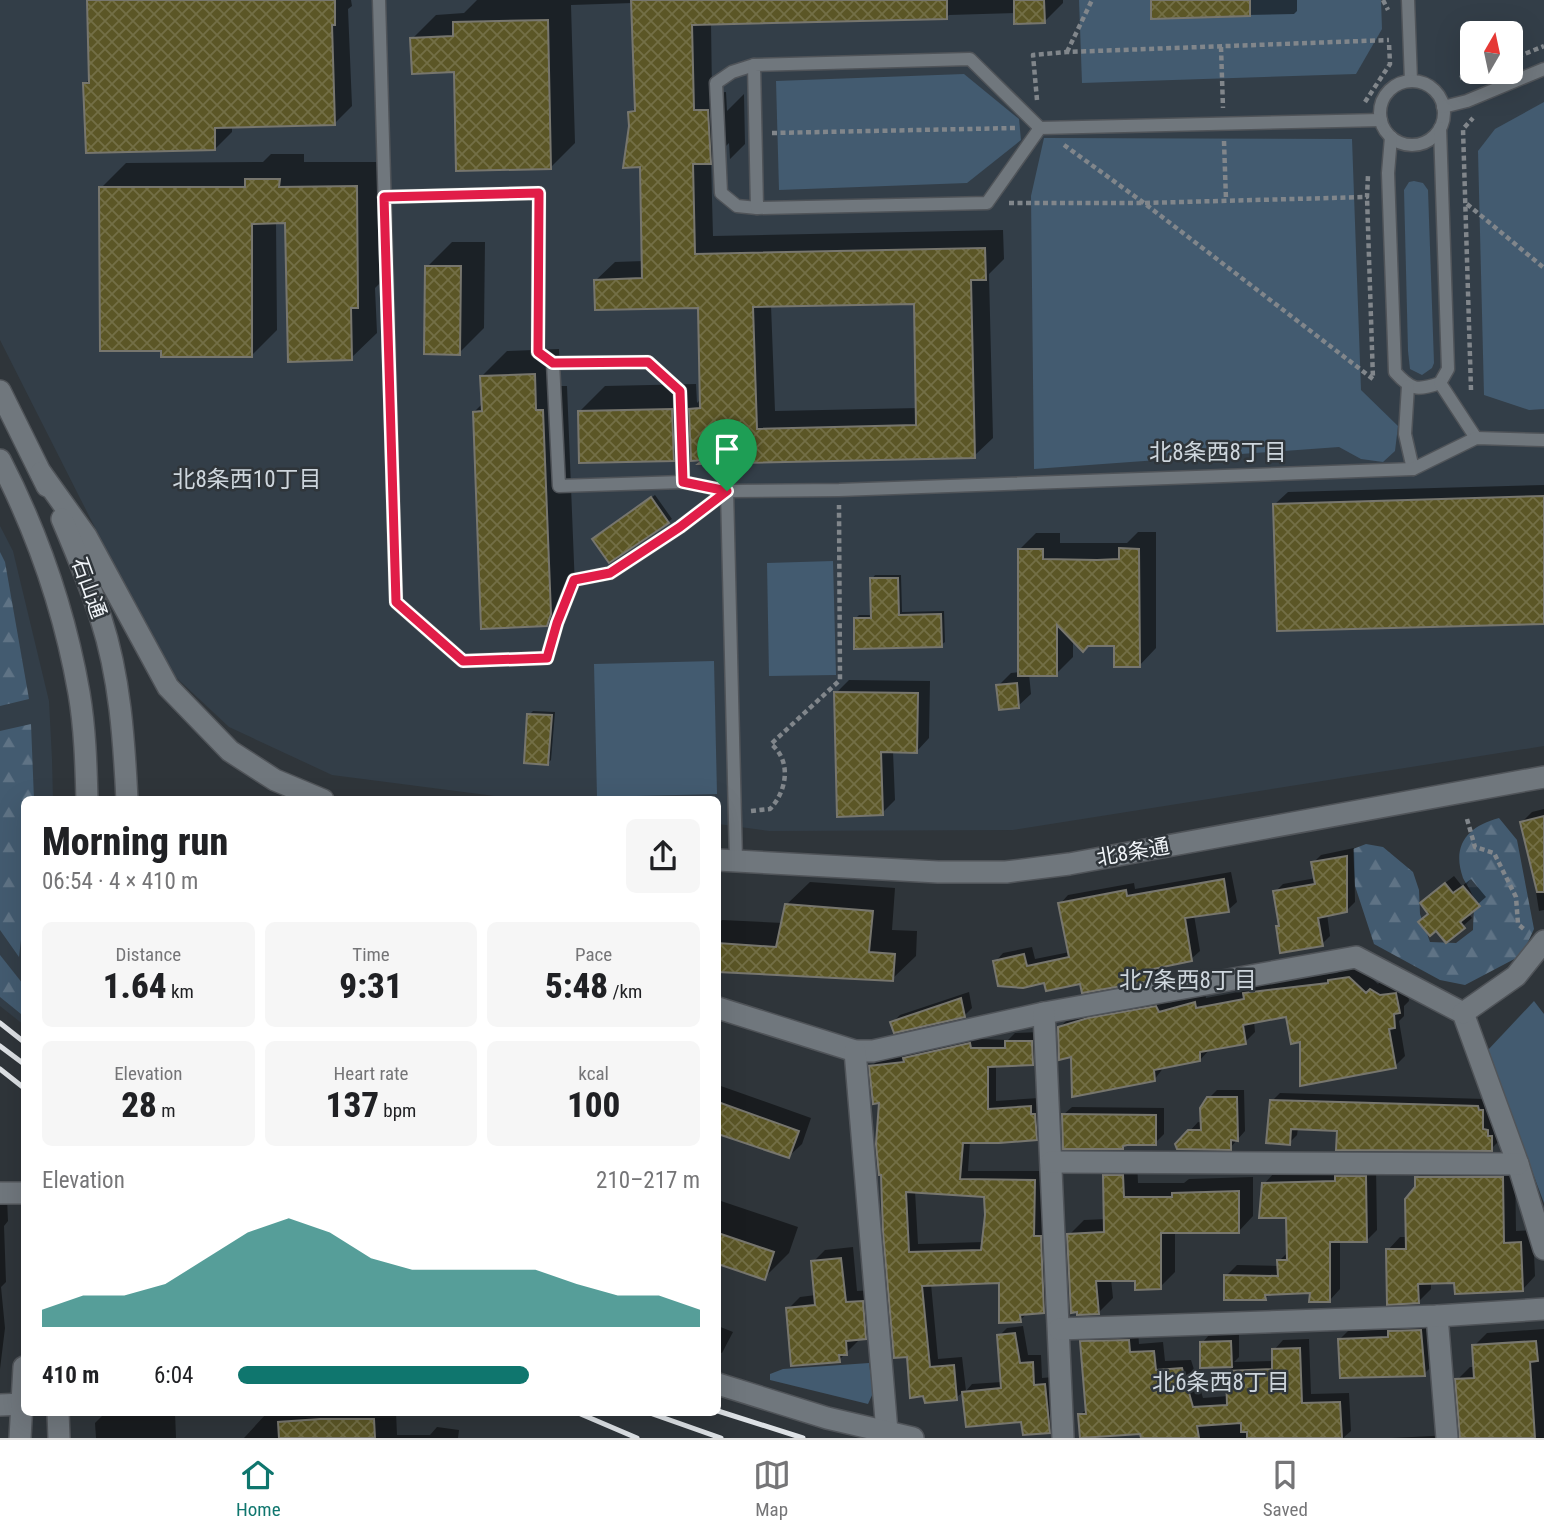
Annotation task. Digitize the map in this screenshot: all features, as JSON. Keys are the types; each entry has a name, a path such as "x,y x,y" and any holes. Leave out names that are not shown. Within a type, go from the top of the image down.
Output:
{"street":[{"name":"石山通","path":"0,391 77,553 102,621 117,688 127,796"},
{"name":"石山通","path":"0,460 43,558 64,633 79,692 88,796"},
{"path":"41,473 86,537 167,687 230,751 275,780 313,796"},
{"name":"北8条通","path":"727,860 937,872 1006,872 1069,864 1544,777"},
{"path":"1463,1013 1516,976 1543,943"},
{"path":"721,1009 855,1052 873,1051 1044,1013 1356,957 1463,1013 1518,1164 1544,1249"},
{"path":"1044,1013 1063,1438"},
{"path":"855,1052 887,1432"},
{"path":"1051,1163 1518,1164"},
{"path":"0,1192 21,1193"},
{"path":"1059,1329 1437,1316 1544,1309"},
{"path":"1437,1316 1447,1438"},
{"path":"20,1438 15,1405 21,1380"},
{"path":"721,1385 827,1418 913,1438"},
{"path":"58,1416 59,1438"}],"lane":[{"path":"379,0 396,602 463,661 547,658 574,580 610,573 680,527 727,491"},
{"path":"1408,0 1412,81"},
{"path":"1040,128 987,203 757,208 737,206 721,193 716,83 732,72 754,65 970,59 1040,128 1381,121"},
{"path":"754,65 757,208"},
{"path":"1443,107 1467,101 1544,69"},
{"path":"1391,137 1388,173 1395,372 1408,386 1423,389 1440,383 1448,369 1440,128 1443,107 1435,91 1420,82 1412,81 1402,83 1387,94 1382,102 1381,121 1391,137 1399,142 1418,144 1434,135 1440,128"},
{"path":"384,197 539,193 538,352 553,363 648,362 680,391 683,482"},
{"path":"553,363 558,486 683,482 727,491 839,490 1413,469 1476,438 1544,440"},
{"path":"1440,383 1476,438"},
{"path":"1408,386 1405,434 1413,469"},
{"path":"727,491 735,811 727,860"}],"path":[{"path":"1067,52 1093,0"},
{"path":"1383,0 1388,7 1389,18"},
{"path":"1365,102 1390,64 1389,29"},
{"path":"1040,128 1033,55 1389,40"},
{"path":"1523,55 1544,46"},
{"path":"1471,390 1463,129 1473,118"},
{"path":"757,133 1040,128 1144,203 1373,379 1368,174"},
{"path":"987,203 1144,203 1367,197"},
{"path":"1466,204 1544,268"},
{"path":"735,811 770,809 780,798 785,780 784,760 771,744 840,680 839,490"},
{"path":"1467,819 1475,847 1494,853 1516,897 1518,925 1543,943"}],"shaded area":[{"path":"0,0 1544,0 1544,746 1013,830 769,831 721,824 721,796 495,796 332,775 229,727 166,668 0,340"},
{"path":"0,526 13,551 49,701 53,796 21,796 21,1023 0,1006"}],"green space":[{"path":"1079,0 1381,0 1382,29 1356,74 1082,83"},
{"path":"964,74 1019,119 1021,140 967,183 779,190 776,81"},
{"path":"1544,102 1544,409 1529,410 1484,395 1478,151 1495,129"},
{"path":"1044,138 1352,139 1361,390 1398,426 1395,451 1383,462 1361,459 1339,447 1034,469 1031,196"},
{"path":"1409,182 1423,183 1428,190 1434,363 1432,368 1422,375 1410,369 1408,351 1404,190"},
{"path":"0,552 5,562 29,699 0,706"},
{"path":"833,561 836,675 769,676 767,563"},
{"path":"714,661 717,794 597,796 594,664"},
{"path":"31,724 34,796 21,796 19,957 0,930 0,731"},
{"path":"1499,818 1517,840 1534,929 1522,955 1465,985 1440,980 1374,944 1355,886 1353,849 1366,844 1383,847 1413,872 1419,890 1420,914 1430,942 1456,943 1473,930 1474,901 1460,866 1461,846 1465,838 1479,826"},
{"path":"0,955 21,981 21,1014 0,997"},
{"path":"1534,1001 1544,1014 1544,1203 1487,1051"},
{"path":"869,1363 873,1393 868,1404 770,1380 770,1374 783,1369"}],"building":[{"path":"87,0 335,0 335,25 332,25 335,125 215,128 215,150 86,153 83,83 89,83"},
{"path":"631,0 947,0 947,19 692,25 694,110 708,110 711,164 693,164 695,254 985,248 986,280 971,280 975,458 698,464 703,460 691,461 689,409 700,408 698,308 595,310 594,280 642,278 640,167 623,168 629,126 628,112 635,111","holes":["914,304 916,425 757,429 753,307"]},
{"path":"1014,0 1044,0 1045,23 1014,24"},
{"path":"1151,0 1250,0 1250,16 1151,19"},
{"path":"548,20 551,169 456,171 454,72 412,74 410,38 453,36 453,22"},
{"path":"245,179 280,179 279,187 357,186 358,308 351,308 352,360 288,362 285,223 252,224 252,357 161,357 161,351 100,351 99,187 245,187"},
{"path":"425,266 461,266 460,355 424,354"},
{"path":"535,374 536,410 543,410 551,614 547,626 481,629 473,412 482,411 480,376"},
{"path":"672,409 674,461 579,463 578,411"},
{"path":"1544,496 1544,624 1277,631 1273,504"},
{"path":"651,497 669,523 609,563 592,539"},
{"path":"1119,548 1139,549 1140,667 1114,667 1114,646 1088,646 1083,652 1057,625 1057,676 1018,676 1018,549 1043,549 1043,559 1097,560 1119,559"},
{"path":"870,578 898,578 899,615 941,614 942,647 854,649 854,618 871,618"},
{"path":"1017,683 1019,708 999,710 996,685"},
{"path":"834,692 918,693 917,753 881,752 883,815 837,817"},
{"path":"527,714 552,715 548,765 524,763"},
{"path":"1544,816 1544,892 1537,892 1520,822"},
{"path":"1347,856 1347,912 1318,918 1323,946 1280,953 1273,891 1315,884 1311,862"},
{"path":"1224,879 1229,912 1185,918 1192,961 1148,970 1150,981 1082,993 1080,984 1046,991 1044,983 1023,988 998,986 993,961 1024,954 1027,966 1069,957 1058,903 1126,890 1127,896"},
{"path":"1445,883 1453,893 1463,886 1480,906 1460,922 1465,928 1446,943 1436,931 1430,936 1418,922 1428,914 1420,903"},
{"path":"785,904 873,911 869,952 895,954 893,981 721,972 721,943 776,947"},
{"path":"1349,977 1366,993 1370,989 1380,995 1396,993 1400,1013 1394,1014 1395,1028 1389,1029 1396,1068 1300,1086 1300,1042 1291,1044 1286,1017 1243,1025 1246,1044 1200,1052 1200,1061 1154,1070 1155,1081 1072,1097 1071,1057 1059,1060 1058,1027 1088,1018 1156,1006 1159,1012 1195,1002 1196,1008 1244,999 1243,993 1328,983 1328,980"},
{"path":"961,998 965,1017 894,1033 890,1022"},
{"path":"1005,1041 1032,1041 1033,1065 988,1067 988,1109 1031,1106 1031,1114 1035,1114 1037,1140 963,1143 960,1179 1035,1180 1034,1236 1041,1236 1044,1313 1020,1315 1021,1322 999,1323 999,1283 922,1286 930,1367 954,1365 957,1400 925,1403 923,1396 910,1398 907,1357 894,1358 881,1175 876,1144 879,1103 873,1104 869,1066 904,1062 903,1058 970,1043 971,1048 1005,1048","holes":["906,1192 984,1197 981,1250 909,1252"]},
{"path":"1207,1097 1237,1097 1238,1141 1231,1140 1231,1150 1177,1149 1175,1144 1188,1130 1201,1130 1200,1108"},
{"path":"1270,1100 1478,1106 1479,1110 1483,1110 1483,1129 1488,1130 1488,1136 1492,1136 1492,1151 1336,1150 1337,1131 1291,1129 1290,1145 1266,1143"},
{"path":"721,1103 799,1131 789,1158 721,1135"},
{"path":"1062,1114 1156,1115 1156,1145 1127,1145 1123,1146 1123,1149 1063,1149"},
{"path":"1103,1175 1123,1175 1124,1197 1172,1197 1172,1193 1239,1191 1239,1233 1161,1233 1161,1289 1135,1290 1135,1281 1096,1281 1099,1314 1071,1313 1067,1234 1104,1232"},
{"path":"1335,1176 1366,1176 1367,1242 1330,1242 1330,1302 1309,1302 1310,1293 1265,1295 1266,1300 1224,1300 1224,1275 1278,1276 1277,1260 1287,1260 1286,1218 1259,1218 1262,1183 1335,1181"},
{"path":"1415,1177 1503,1177 1504,1243 1521,1242 1523,1291 1455,1294 1454,1283 1418,1284 1419,1303 1387,1305 1386,1249 1406,1249 1405,1199 1415,1187"},
{"path":"721,1234 774,1252 765,1280 721,1265"},
{"path":"841,1258 846,1302 863,1301 866,1339 846,1341 847,1355 839,1355 840,1362 791,1366 786,1308 815,1305 811,1261"},
{"path":"1421,1330 1425,1376 1340,1378 1338,1339 1388,1337 1388,1331"},
{"path":"1015,1333 1020,1363 1033,1362 1034,1385 1045,1384 1050,1433 1023,1435 1021,1422 966,1427 962,1392 1001,1388 997,1335"},
{"path":"1129,1340 1130,1352 1154,1351 1156,1370 1182,1368 1193,1407 1227,1405 1226,1371 1272,1369 1272,1349 1300,1348 1302,1403 1340,1402 1342,1438 1247,1438 1247,1432 1241,1432 1241,1423 1197,1426 1199,1438 1141,1438 1140,1434 1080,1438 1078,1414 1086,1414 1080,1341"},
{"path":"1231,1341 1232,1367 1200,1368 1200,1342"},
{"path":"1536,1341 1538,1361 1530,1362 1535,1438 1460,1438 1455,1379 1474,1378 1472,1345"},
{"path":"374,1419 375,1438 279,1438 278,1422"}],"railway":[{"path":"0,1023 21,1040"},
{"path":"0,1046 21,1062"},
{"path":"0,1069 21,1086"},
{"path":"721,1412 803,1438"},
{"path":"585,1416 637,1438"},
{"path":"658,1416 721,1438"}],"district":[{"name":"北8条西8丁目","path":"1218,452"},
{"name":"北8条西10丁目","path":"247,479"},
{"name":"北7条西8丁目","path":"1188,980"},
{"name":"北6条西8丁目","path":"1221,1382"}],"route":[{"path":"539,193 538,352 553,363 648,362 680,391 683,482 727,491 680,527 610,573 574,580 547,658 463,661 396,602 384,197 539,193"}]}
